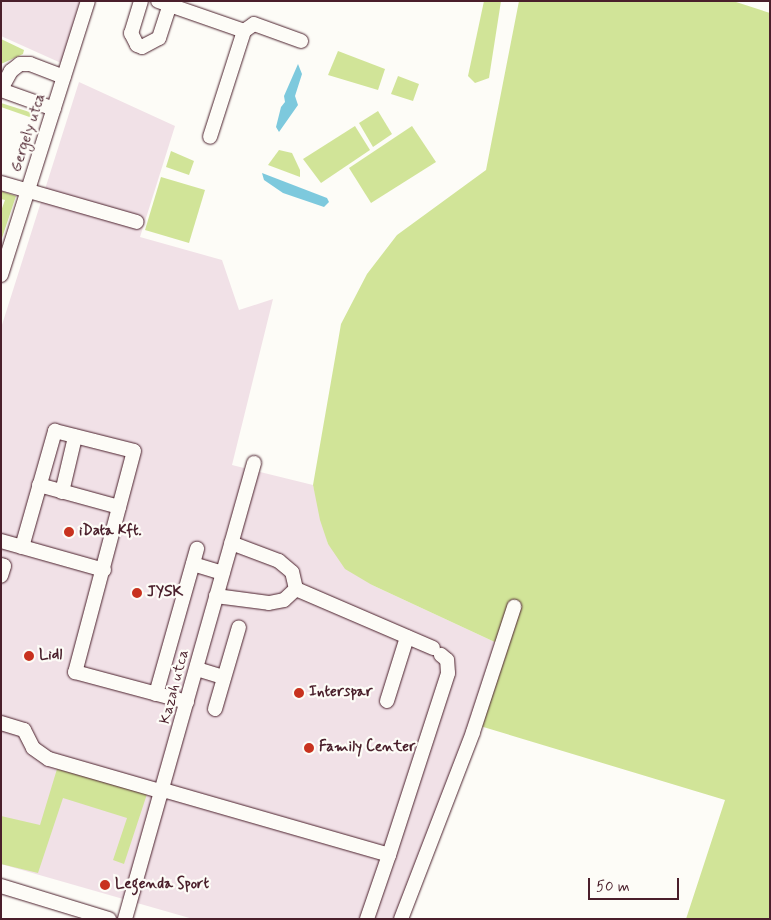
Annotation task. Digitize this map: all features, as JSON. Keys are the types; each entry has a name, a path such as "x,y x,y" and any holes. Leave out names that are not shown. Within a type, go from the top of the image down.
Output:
{"street":[{"name":"Gergely utca","path":"1,275 88,1"},
{"path":"140,1 131,33 137,45 142,47 159,38 164,3 244,31"},
{"path":"210,137 244,31 254,24 301,41"},
{"path":"54,109 1,90 11,71 20,64 30,64 64,77"},
{"path":"1,183 137,222"},
{"path":"22,547 54,431 134,451 104,570 75,672 187,702"},
{"path":"62,492 75,437"},
{"name":"Kazah utca","path":"125,919 163,791 254,463"},
{"path":"39,486 119,507"},
{"path":"1,541 104,570"},
{"path":"231,543 279,561 295,578 296,590"},
{"path":"156,694 197,549"},
{"path":"193,564 223,573"},
{"path":"1,565 4,566 1,576"},
{"path":"216,596 269,603 284,600 296,590"},
{"path":"296,590 407,637 437,652 446,660 448,673 367,919"},
{"path":"401,919 473,732 514,607"},
{"path":"215,709 239,627"},
{"path":"386,701 407,637"},
{"path":"196,668 224,677"},
{"path":"1,723 24,730 33,748 49,759 389,855"},
{"path":"1,886 109,919"}],"shaded area":[{"path":"1,1 80,1 61,63 1,36"},
{"path":"79,82 175,126 140,237 222,260 239,310 273,299 232,465 313,485 328,544 372,585 499,644 399,919 193,919 1,864 1,328"}],"green space":[{"path":"484,1 501,1 489,78 475,83 468,76"},
{"path":"519,1 733,1 770,13 770,919 686,919 725,800 470,723 499,644 372,585 345,569 328,544 320,520 313,485 341,324 367,274 397,235 486,170"},
{"path":"1,39 24,50 23,54 1,64"},
{"path":"338,51 385,69 378,90 328,75"},
{"path":"398,76 419,84 413,101 391,94"},
{"path":"1,103 39,115 38,120 1,107"},
{"path":"378,111 392,134 373,147 359,123"},
{"path":"355,126 370,150 321,183 303,159"},
{"path":"412,126 436,162 371,203 349,168"},
{"path":"279,150 292,153 300,170 300,177 268,165"},
{"path":"171,151 194,161 189,175 166,167"},
{"path":"161,177 205,190 189,243 145,230"},
{"path":"1,191 16,196 1,241 1,211 5,200 1,199"},
{"path":"57,769 147,794 124,864 113,860 127,818 63,798 38,873 1,864 1,816 40,825"}],"water":[{"path":"298,64 302,74 295,96 298,105 279,132 276,127 281,107 285,102 284,96"},
{"path":"262,173 327,198 329,202 324,207 283,193 264,180"}],"place":[{"name":"iData Kft.","path":"69,532"},
{"name":"JYSK","path":"137,593"},
{"name":"Lidl","path":"29,656"},
{"name":"Interspar","path":"299,693"},
{"name":"Family Center","path":"309,748"},
{"name":"Legenda Sport","path":"105,885"}]}
